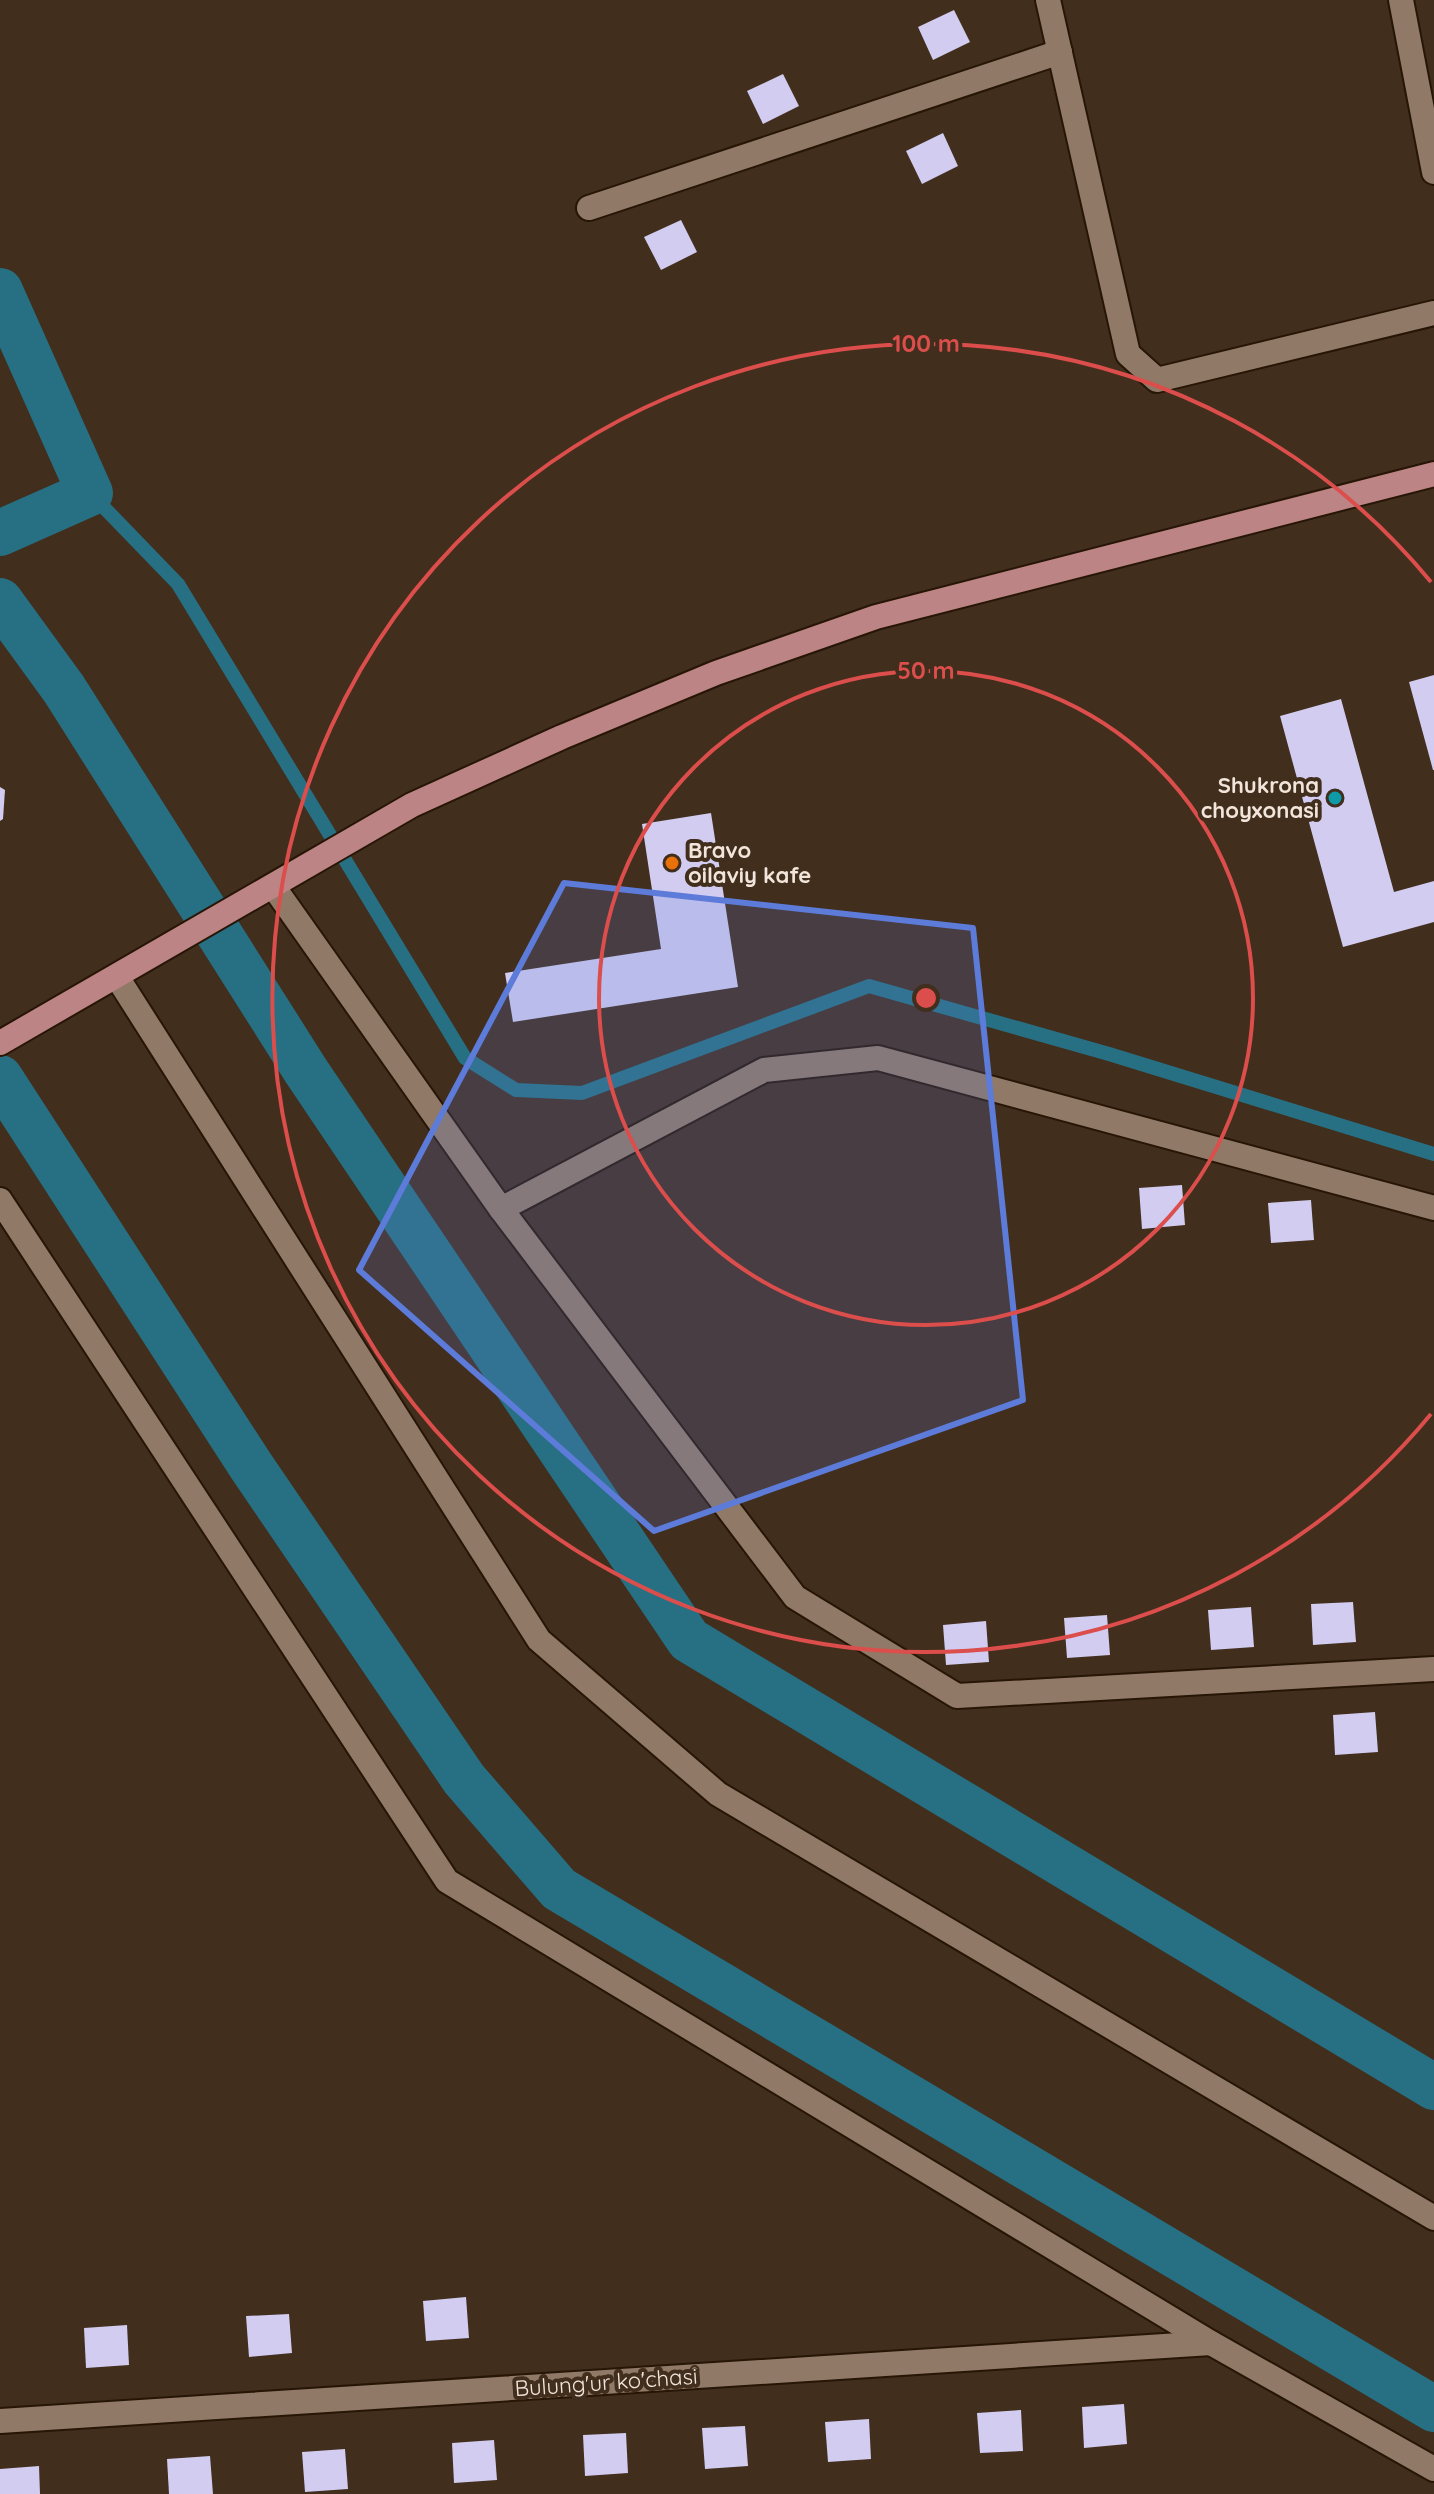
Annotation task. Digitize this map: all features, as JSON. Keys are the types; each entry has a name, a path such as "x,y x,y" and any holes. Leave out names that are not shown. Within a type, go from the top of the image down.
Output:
{"main road":[{"path":"0,1043 412,805 562,737 716,673 876,617 1434,474"}],"street":[{"path":"1048,0 1128,354 1157,380 1434,313"},
{"path":"1401,0 1434,172"},
{"path":"589,208 1060,52"},
{"path":"263,892 795,1597 957,1696 1434,1669"},
{"path":"117,977 539,1640 718,1794 1434,2218"},
{"path":"501,1209 764,1070 878,1058 1434,1208"},
{"path":"0,1200 447,1881 1211,2343 1434,2469"},
{"name":"Bulung'ur ko'chasi","path":"0,2421 1211,2343"}],"highlighted area":[{"path":"564,883 973,928 1023,1400 654,1531 359,1270"}],"building":[{"path":"954,10 970,42 933,60 918,27"},
{"path":"783,74 799,106 763,124 747,91"},
{"path":"943,133 958,166 922,184 906,151"},
{"path":"681,220 697,252 661,270 644,237"},
{"path":"1434,675 1434,770 1433,770 1409,682"},
{"name":"Shukrona choyxonasi","path":"1341,699 1394,892 1434,881 1434,922 1343,947 1280,716"},
{"path":"0,787 5,790 3,819 0,821"},
{"path":"711,813 738,987 513,1022 505,973 661,949 642,824"},
{"path":"1182,1185 1185,1225 1142,1229 1139,1188"},
{"path":"1311,1200 1314,1240 1271,1243 1268,1203"},
{"path":"1353,1602 1356,1642 1313,1645 1311,1604"},
{"path":"1251,1607 1254,1647 1211,1650 1208,1610"},
{"path":"1107,1615 1110,1655 1067,1658 1064,1618"},
{"path":"986,1621 989,1662 946,1665 943,1625"},
{"path":"1375,1712 1378,1752 1335,1755 1333,1715"},
{"path":"466,2297 469,2338 426,2341 423,2301"},
{"path":"289,2314 292,2353 249,2357 246,2316"},
{"path":"127,2325 129,2365 86,2368 84,2328"},
{"path":"1124,2404 1127,2444 1084,2448 1082,2407"},
{"path":"1021,2410 1023,2451 980,2453 977,2413"},
{"path":"869,2419 871,2459 828,2462 825,2422"},
{"path":"745,2426 748,2466 705,2469 702,2428"},
{"path":"626,2433 628,2473 585,2476 583,2435"},
{"path":"494,2440 497,2480 454,2483 452,2443"},
{"path":"345,2449 348,2489 305,2492 302,2452"},
{"path":"210,2456 213,2494 169,2494 167,2459"},
{"path":"39,2466 40,2494 0,2494 0,2469"}],"waterway":[{"path":"0,291 90,493 0,533"},
{"path":"90,493 178,584 465,1058 516,1090 582,1093 869,986 1109,1054 1434,1154"},
{"path":"0,601 64,689 306,1071 689,1640 1434,2087"},
{"path":"0,1078 251,1466 464,1779 559,1889 1434,2409"}],"place":[{"name":"Shukrona choyxonasi","path":"1335,798"},
{"name":"Bravo oilaviy kafe","path":"672,863"}]}
